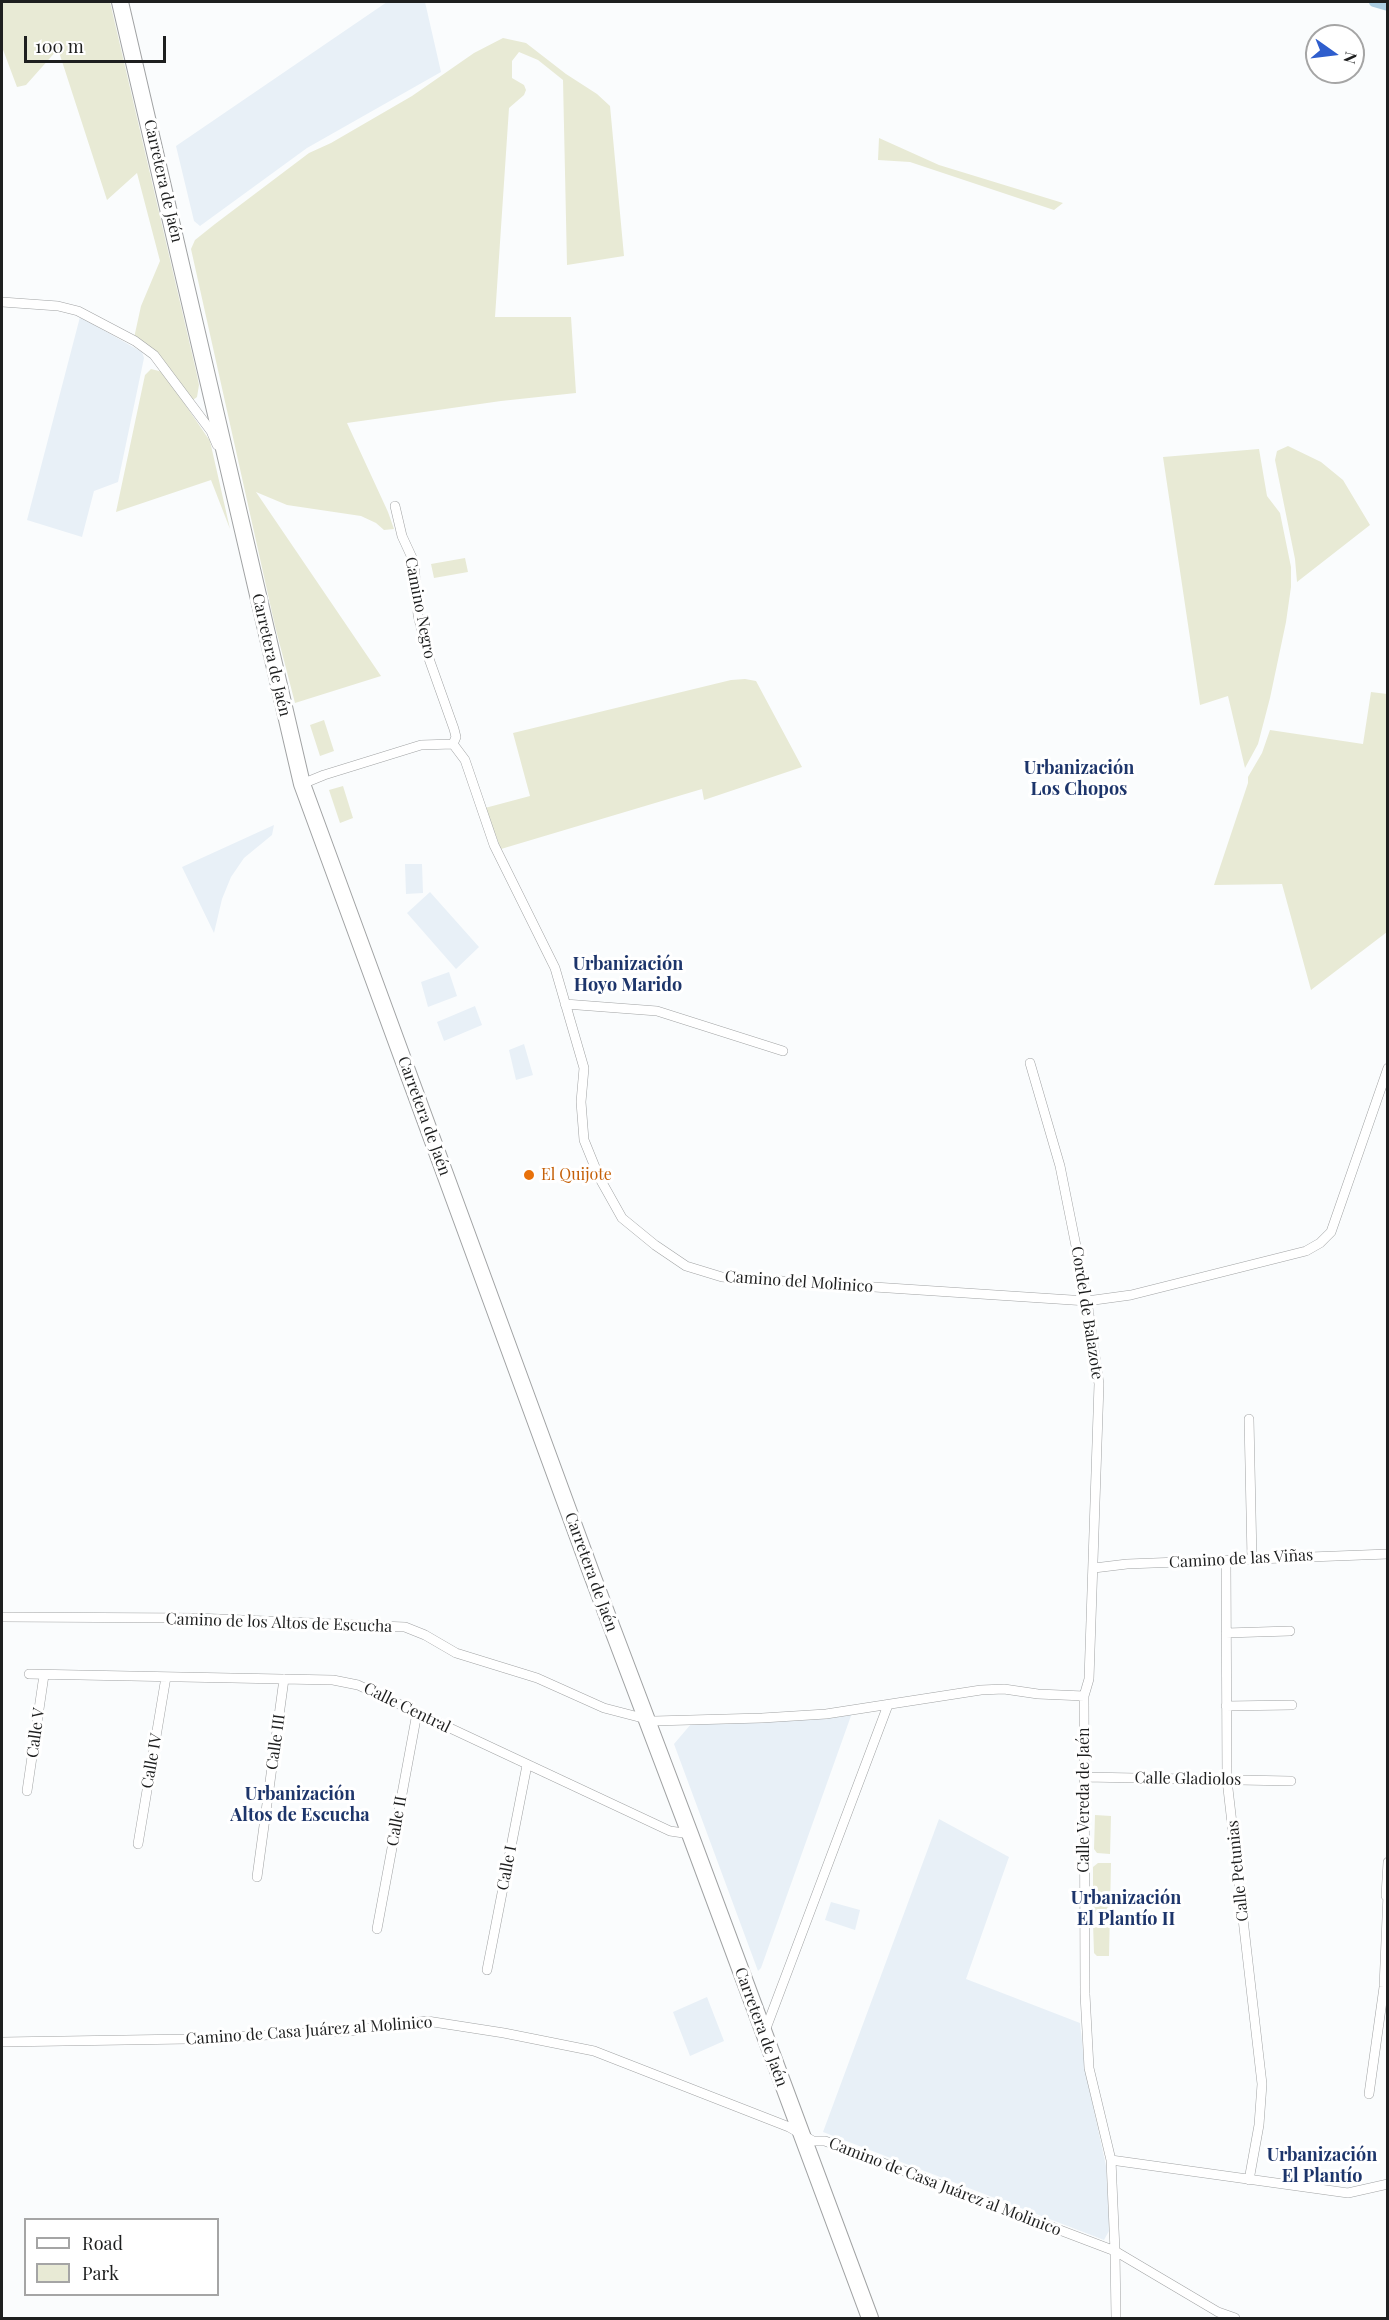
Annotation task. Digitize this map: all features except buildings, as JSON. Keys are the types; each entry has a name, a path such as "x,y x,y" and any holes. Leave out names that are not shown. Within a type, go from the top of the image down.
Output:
{"highway":[{"name":"Carretera de Jaén","path":"120,2 179,247 228,470 302,784 646,1719 764,2034 807,2138 825,2200 870,2319"}],"street":[{"path":"2,302 40,303 78,310 135,341 154,355 211,431 228,470"},
{"name":"Camino Negro","path":"395,506 402,536 414,562 418,615 428,656 454,729 456,737 453,744"},
{"path":"302,784 421,745 453,744"},
{"name":"Camino del Molinico","path":"453,744 465,760 495,845 555,968 584,1068 581,1102 584,1140 599,1178 622,1218 686,1266 722,1277 1087,1301 1143,1292 1306,1251 1320,1243 1330,1232 1388,1068"},
{"path":"566,1004 657,1011 783,1052"},
{"name":"Cordel de Balazote","path":"1030,1063 1060,1166 1087,1301 1099,1384 1094,1568"},
{"path":"1249,1419 1252,1559"},
{"name":"Camino de las Viñas","path":"1094,1568 1127,1564 1388,1554"},
{"name":"Calle Petunias","path":"1226,1560 1227,1779 1262,2084 1249,2180"},
{"name":"Calle Vereda de Jaén","path":"1094,1568 1089,1679 1084,1696 1085,1994 1089,2068 1111,2160 1116,2319"},
{"name":"Camino de los Altos de Escucha","path":"2,1617 196,1618 405,1627 425,1635 456,1653 537,1678 604,1708 654,1721 826,1714 981,1689 1084,1696"},
{"path":"1226,1633 1290,1631"},
{"name":"Calle Central","path":"29,1674 333,1680 358,1685 670,1831 690,1834"},
{"name":"Calle V","path":"27,1791 44,1675"},
{"name":"Calle IV","path":"138,1844 166,1677"},
{"name":"Calle III","path":"257,1877 285,1679"},
{"path":"764,2034 888,1705"},
{"path":"1226,1706 1292,1705"},
{"name":"Calle II","path":"377,1929 417,1713"},
{"name":"Calle I","path":"487,1970 527,1766"},
{"name":"Calle Gladiolos","path":"1084,1777 1291,1781"},
{"path":"1369,2094 1386,1987 1388,1863"},
{"name":"Camino de Casa Juárez al Molinico","path":"2,2042 187,2039 338,2032 427,2021 504,2033 594,2051 789,2127 807,2138 825,2141 1115,2251 1218,2312 1235,2319"},
{"path":"1111,2160 1348,2193 1388,2184"}],"shaded area":[{"path":"387,2 425,2 441,72 307,148 200,226 194,221 176,146"},
{"path":"80,317 142,352 144,358 118,482 94,491 82,537 27,520"},
{"path":"274,825 272,835 244,858 231,877 222,899 214,933 182,867"},
{"path":"405,864 422,864 423,893 406,894"},
{"path":"430,892 479,947 456,969 407,913"},
{"path":"449,972 457,996 428,1007 421,982"},
{"path":"475,1006 482,1025 444,1041 437,1022"},
{"path":"524,1044 533,1075 516,1080 509,1050"},
{"path":"852,1713 758,1971 674,1744 691,1724"},
{"path":"939,1819 1009,1857 966,1979 1080,2023 1085,2069 1106,2166 1109,2231 1104,2240 823,2132"},
{"path":"831,1902 860,1910 855,1930 825,1920"},
{"path":"707,1997 724,2041 690,2056 673,2012"}],"green space":[{"path":"2,2 110,2 197,375 199,385 197,397 193,400 134,338 141,306 160,261 137,173 107,200 58,49 26,85 17,87 2,47"},
{"path":"503,38 526,43 566,74 597,94 610,106 624,256 567,265 563,80 538,60 519,52 512,61 512,78 524,85 526,90 524,95 509,108 495,317 571,317 576,393 501,401 347,423 394,529 384,530 376,523 361,516 287,505 256,492 381,676 295,703 275,626 191,249 195,240 309,153 331,143 412,96 474,53"},
{"path":"879,138 939,165 1063,203 1054,210 910,162 878,160"},
{"path":"151,369 163,372 210,441 230,529 211,480 116,512 145,375"},
{"path":"1288,446 1321,462 1343,480 1370,525 1297,582 1295,559 1275,460 1277,451"},
{"path":"1259,449 1267,496 1280,513 1291,567 1291,587 1270,698 1258,744 1245,768 1228,696 1200,705 1163,457"},
{"path":"465,558 468,572 434,578 431,564"},
{"path":"731,680 756,681 802,767 704,800 702,789 501,849 485,808 530,796 513,733"},
{"path":"1371,692 1387,694 1387,932 1311,990 1282,884 1214,885 1248,783 1248,777 1262,753 1270,730 1363,744"},
{"path":"324,720 334,751 320,756 310,725"},
{"path":"343,786 353,818 340,823 329,790"},
{"path":"1095,1815 1111,1816 1110,1854 1097,1853 1094,1849"},
{"path":"1098,1863 1111,1863 1109,1956 1097,1956 1094,1953 1093,1923 1102,1922 1102,1913 1093,1912 1093,1867"}],"waterway":[{"path":"1374,2 1388,6"}],"place":[{"name":"El Quijote","path":"529,1175"}],"district":[{"name":"Urbanización Los Chopos","path":"1079,778"},
{"name":"Urbanización Hoyo Marido","path":"628,974"},
{"name":"Urbanización Altos de Escucha","path":"300,1804"},
{"name":"Urbanización El Plantío II","path":"1126,1908"},
{"name":"Urbanización El Plantío","path":"1322,2165"}]}
